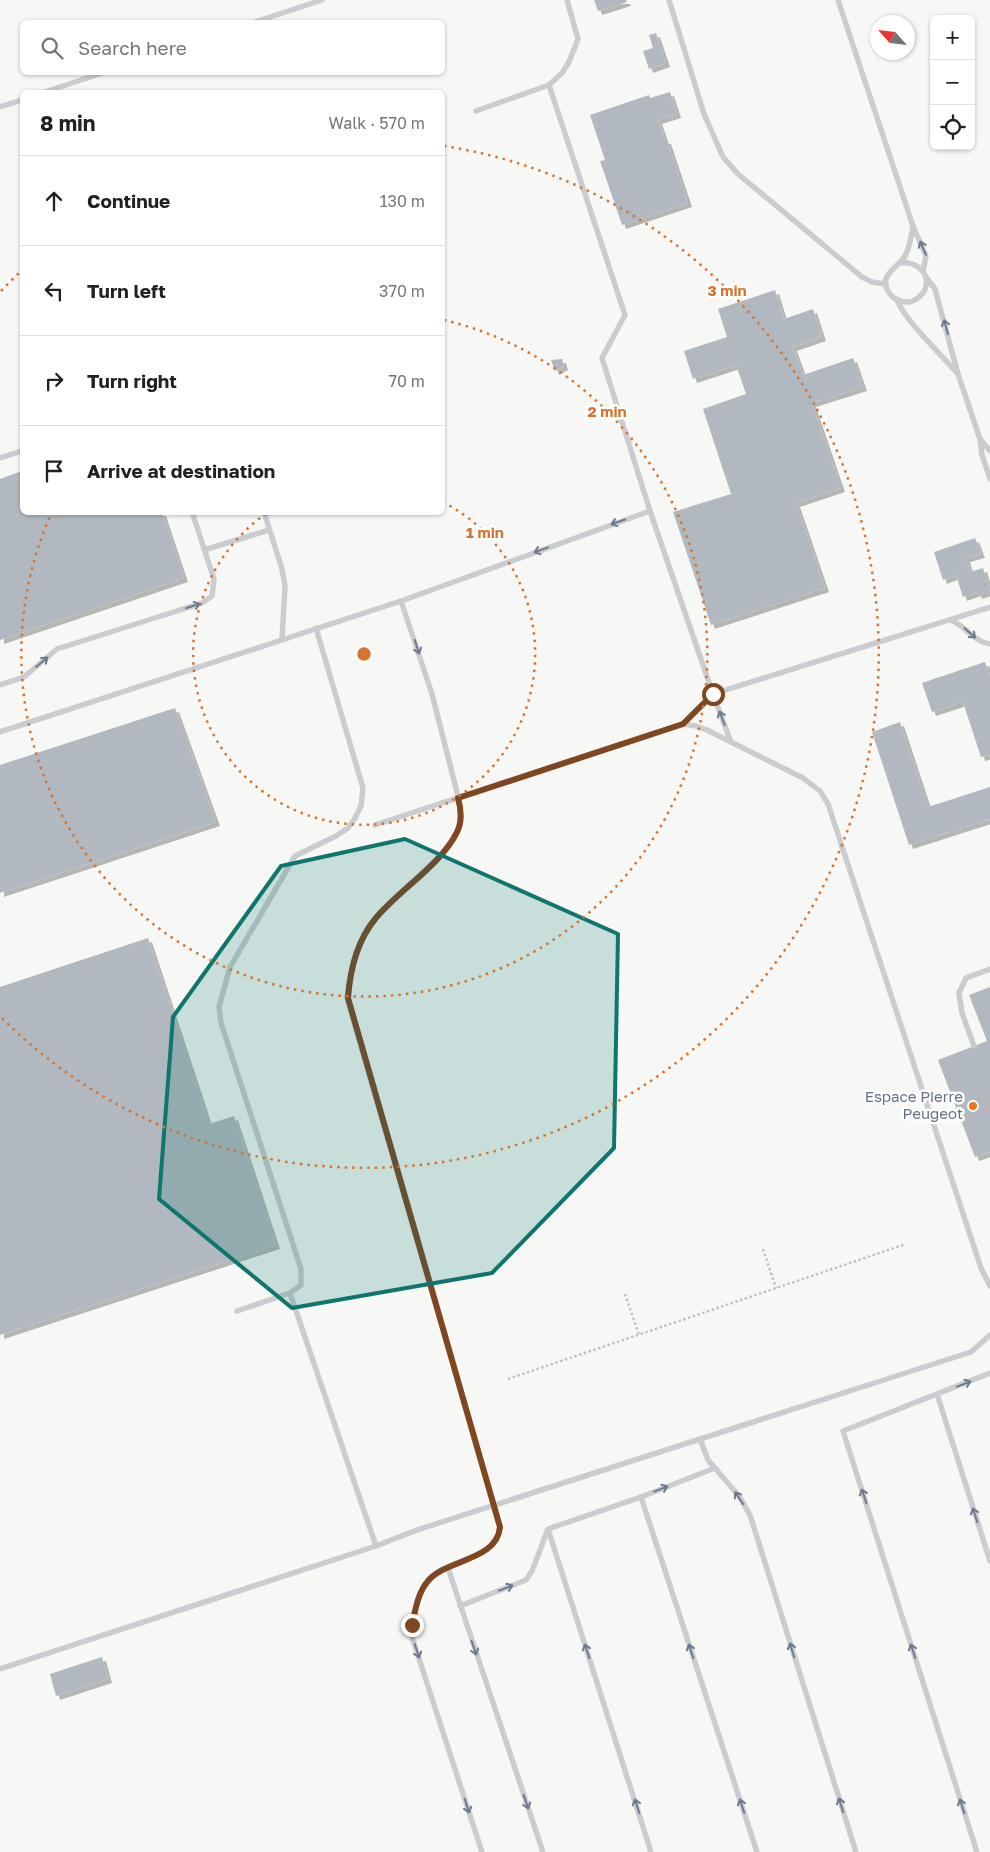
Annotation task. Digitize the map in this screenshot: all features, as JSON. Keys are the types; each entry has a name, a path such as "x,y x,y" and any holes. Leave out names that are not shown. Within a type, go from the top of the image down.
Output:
{"lane":[{"path":"261,20 322,0"},
{"path":"476,111 549,85 562,73 570,62 578,39 567,0"},
{"path":"669,0 704,114 723,157 738,174 862,277 872,282 886,284"},
{"path":"838,0 913,226 926,256 926,284 921,296 910,302 897,300"},
{"path":"50,90 96,75"},
{"path":"549,85 625,314 602,358 650,512 731,742"},
{"path":"0,107 20,101"},
{"path":"913,226 910,245 900,263 889,271 886,284 888,290 897,300 909,320 958,374"},
{"path":"900,263 913,263 925,274 935,289 958,374 980,439 982,455 990,479"},
{"path":"980,439 990,451"},
{"path":"0,458 20,452"},
{"path":"0,732 401,601 650,512"},
{"path":"0,684 24,677 57,649 202,603 212,596 214,579 193,515"},
{"path":"265,515 285,586 282,639"},
{"path":"204,550 269,530"},
{"path":"401,601 432,694 461,817 458,832 446,848 374,920 354,960 349,980 348,998 500,1527 496,1542 486,1549 435,1574 427,1581 415,1611 412,1638 482,1852"},
{"path":"375,825 683,724 713,694 990,607"},
{"path":"950,620 960,623 990,646"},
{"path":"237,1311 290,1293 301,1285 302,1269 221,1023 219,1007 230,966 295,856 348,828 356,818 361,806 363,788 316,628"},
{"path":"683,724 702,728 804,778 820,791 828,804 981,1268 990,1286"},
{"path":"974,1046 962,1013 959,993 966,978 990,968"},
{"path":"290,1293 376,1546"},
{"path":"0,1669 494,1506 971,1352 990,1335"},
{"path":"977,1852 843,1431 990,1374"},
{"path":"937,1394 990,1561"},
{"path":"700,1439 708,1460 739,1496 750,1515 856,1852"},
{"path":"460,1606 526,1580 532,1571 548,1529 715,1468"},
{"path":"641,1496 757,1852"},
{"path":"548,1529 651,1852"},
{"path":"448,1568 543,1852"}],"path":[{"path":"508,1379 906,1244"},
{"path":"764,1249 776,1288"},
{"path":"625,1294 639,1335"}],"highlighted area":[{"path":"405,839 618,934 614,1148 492,1273 292,1308 159,1199 173,1017 281,866"}],"building":[{"path":"594,0 626,0 627,2 598,11"},
{"path":"656,33 666,63 649,69 643,51 653,48 649,35"},
{"path":"670,92 677,114 658,120 665,140 667,140 688,203 622,225 600,161 605,160 590,115 649,95 650,98"},
{"path":"775,290 784,319 813,309 822,337 793,347 803,375 853,358 863,387 812,403 841,488 796,503 825,588 711,625 673,512 731,494 703,409 746,394 736,365 693,379 684,351 727,337 718,309"},
{"path":"562,359 564,366 555,371 551,360"},
{"path":"20,472 20,515 163,515 184,578 0,640 0,479"},
{"path":"975,538 981,554 966,558 970,572 983,568 990,591 978,595 977,592 963,597 956,575 943,580 934,552"},
{"path":"985,662 990,676 990,755 981,757 963,702 932,712 922,683"},
{"path":"175,708 216,822 0,893 0,765"},
{"path":"900,722 928,807 990,787 990,819 909,845 872,732"},
{"path":"148,938 209,1124 234,1116 276,1245 0,1335 0,987"},
{"name":"Espace Pierre Peugeot","path":"990,987 990,1152 975,1157 938,1060 987,1041 969,995"},
{"path":"102,1657 108,1679 56,1696 50,1674"}],"place":[{"name":"Espace Pierre Peugeot","path":"973,1106"}],"route":[{"path":"412,1625 415,1611 427,1581 435,1574 486,1549 496,1542 500,1527 348,998 349,980 354,960 374,920 424,872 458,832 461,817 458,798 683,724 713,694"}]}
